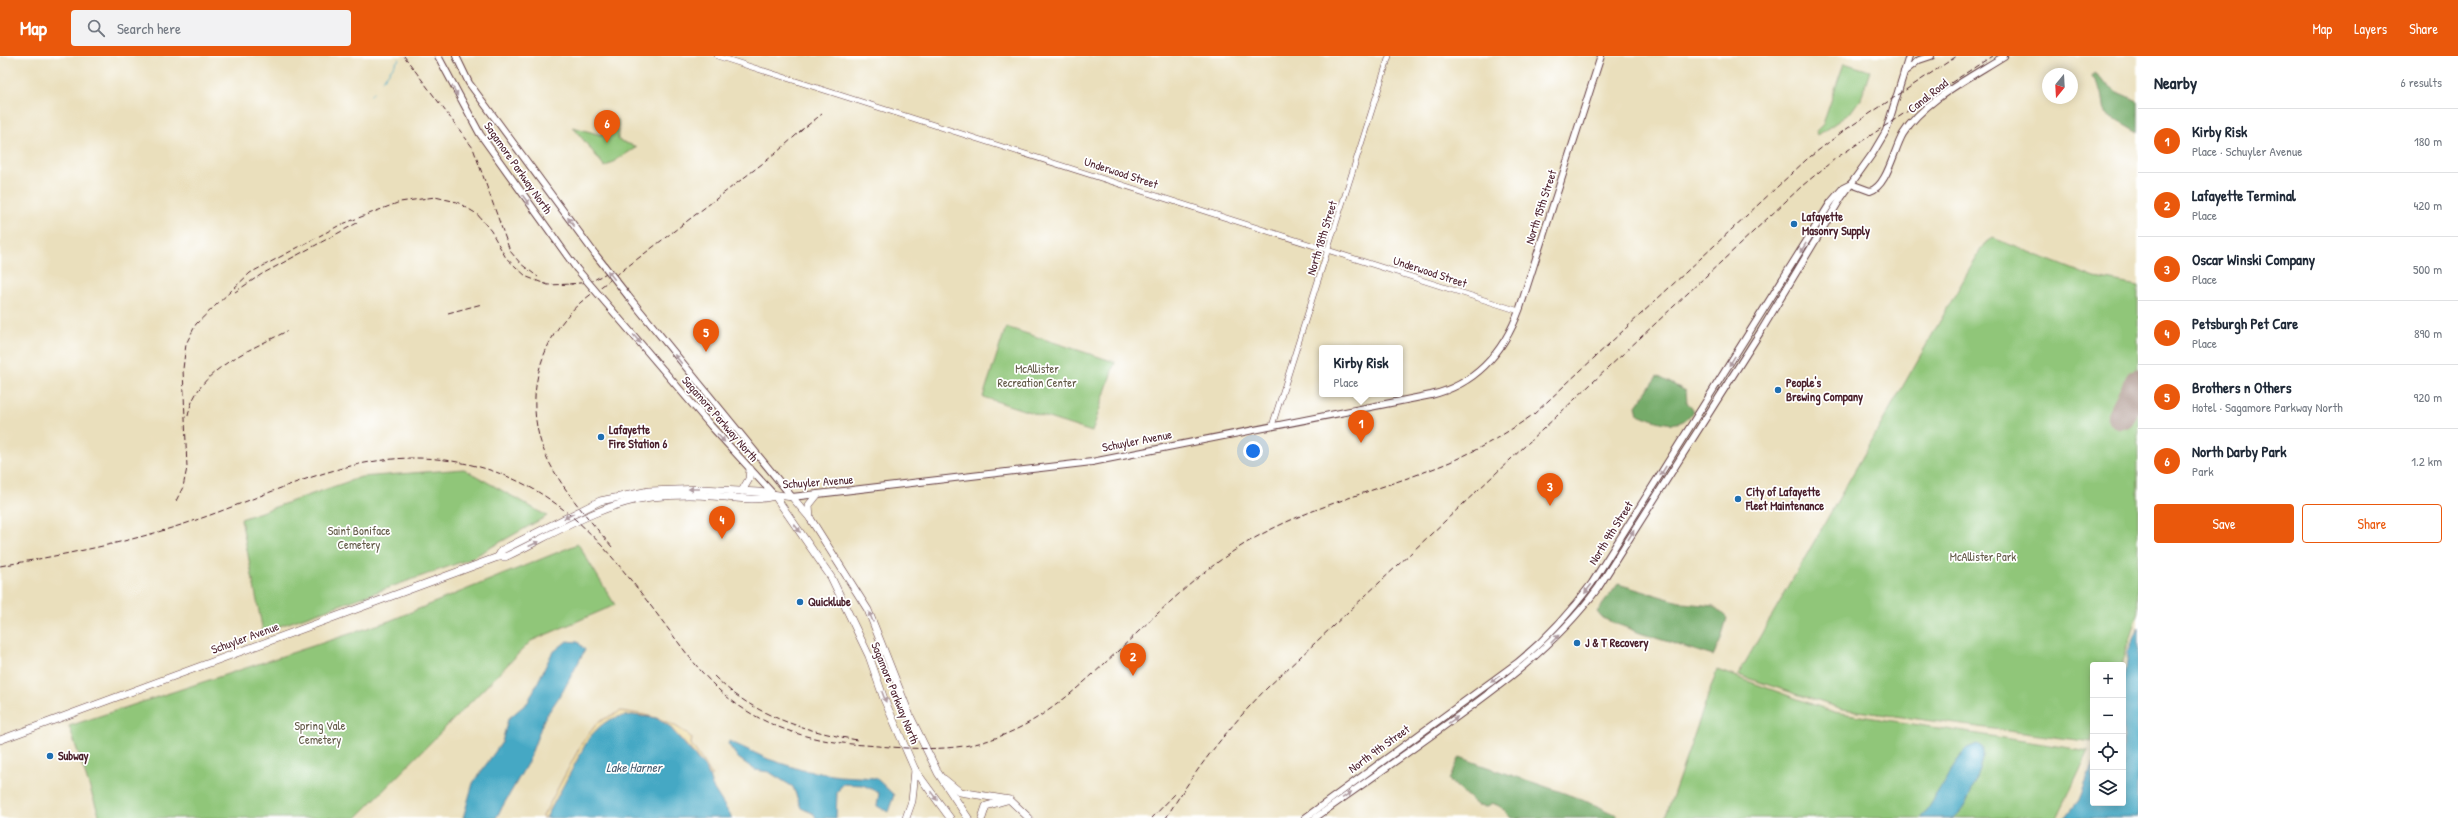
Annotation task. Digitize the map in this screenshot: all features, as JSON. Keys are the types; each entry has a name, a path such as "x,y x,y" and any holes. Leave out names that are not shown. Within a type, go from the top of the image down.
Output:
{"highway":[{"path":"742,491 749,479 750,470"},
{"name":"Schuyler Avenue","path":"498,557 502,550 600,501 649,491 702,489 742,491 792,497"},
{"path":"810,518 809,505 817,495"},
{"name":"Schuyler Avenue","path":"0,740 498,557 505,557 602,511 626,502 665,497 709,496 765,499 775,496"},
{"name":"Sagamore Parkway North","path":"775,496 831,577 869,656 884,699 915,770 950,818"},
{"name":"Sagamore Parkway North","path":"792,497 810,518 868,610 910,716 938,773 968,818"},
{"path":"906,818 912,801 915,770"},
{"path":"938,773 960,792 1010,800 1028,818"},
{"path":"982,818 986,806 1010,800"}],"main road":[{"name":"Sagamore Parkway North","path":"438,56 480,134 576,268 750,470 775,496"},
{"name":"Sagamore Parkway North","path":"456,56 469,83 595,254 792,497"},
{"name":"North 15th Street","path":"1492,361 1508,338 1519,311 1600,56"},
{"name":"North 9th Street","path":"1315,818 1508,680 1543,651 1578,615 1626,544 1851,184 1873,153 1886,131 1909,56"},
{"path":"1904,72 1919,60 1931,56"},
{"name":"Canal Road","path":"1851,184 1870,191 1880,186 1903,135 1916,118 1932,103 2004,56"},
{"name":"North 9th Street","path":"1305,818 1517,663 1541,642 1578,602 1592,584 1831,202 1843,188 1851,184"},
{"name":"Schuyler Avenue","path":"792,497 1092,462 1447,391 1464,384 1492,361"}],"street":[{"name":"Underwood Street","path":"717,56 1329,249 1519,311"},
{"name":"North 18th Street","path":"1272,426 1389,56"}],"green space":[{"path":"1844,63 1870,71 1861,98 1850,113 1818,135 1816,131 1823,124"},
{"path":"2094,73 2117,92 2138,101 2138,132 2105,113 2102,92 2092,76"},
{"path":"609,117 618,120 618,140 637,147 605,167 573,127 601,135"},
{"name":"McAllister Park","path":"1993,238 2095,278 2138,286 2138,611 2123,662 2090,662 2090,742 1842,709 1738,675 1984,244"},
{"name":"McAllister Recreation Center","path":"1006,327 1115,362 1092,432 983,397"},
{"path":"1657,376 1686,391 1687,402 1693,410 1683,421 1676,423 1660,422 1638,414 1636,406"},
{"name":"Saint Boniface Cemetery","path":"464,469 547,516 470,559 263,632 241,519 361,477"},
{"name":"Spring Vale Cemetery","path":"578,544 615,605 531,641 356,818 100,818 69,726 389,621"},
{"path":"1618,584 1683,603 1714,606 1727,618 1720,642 1713,656 1640,633 1602,618 1597,612"},
{"path":"1717,670 1834,712 2089,751 2057,818 1665,818"},
{"path":"1460,757 1578,798 1617,815 1615,818 1511,818 1499,806 1492,803 1487,807 1478,806 1449,780"}],"sand":[{"path":"621,711 656,718 632,715 589,738 546,818 542,818 583,741 598,722"},
{"path":"656,718 676,726 692,738 691,744 712,775 711,777 696,756 668,725"}],"water":[{"path":"2138,627 2138,818 2065,818 2079,800 2090,772 2090,806 2126,806 2126,668 2128,652"},
{"path":"567,641 578,642 585,650 563,691 544,719 528,762 496,818 463,818 473,783 502,742 508,719 528,702 552,653"},
{"name":"Lake Harner","path":"632,715 656,718 668,725 707,770 712,786 732,818 546,818 589,738 608,721 618,717"},
{"path":"729,741 768,759 802,770 839,776 876,778 894,795 888,812 877,806 879,793 863,785 842,784 837,793 836,818 816,818 814,814 801,808 793,787 769,772 755,770 738,758 728,744"},
{"path":"1977,744 1983,748 1983,756 1972,791 1958,815 1952,818 1921,818 1965,749"}],"waterway":[{"path":"382,81 399,59"}],"runway":[{"path":"2121,416 2138,382"}],"railway":[{"path":"404,56 473,148 510,251 521,264 538,277"},
{"path":"0,566 46,558 159,532 214,514 314,476 347,467 381,460 416,458 452,461 489,470 521,482 549,499 574,519 598,541 620,566 690,658 704,674 719,690 752,714 769,723 806,736 845,743 922,748 951,748 979,743 1015,730 1031,722 1061,701 1122,648 1175,597 1213,566 1253,539 1276,527 1325,506 1450,462 1472,452 1514,428 1534,414 1806,160 1842,132 1957,56"},
{"path":"1166,818 1200,766 1239,718 1267,688 1802,186 1836,158 1992,56"},
{"path":"799,132 822,114"},
{"path":"612,547 562,485 549,462 540,441 536,419 535,398 538,376 544,356 553,336 566,318 581,302 775,154 803,129"},
{"path":"176,501 183,487 187,468 183,369 186,344 196,324 250,273 340,225 400,202 435,197 457,202 477,214 491,231 506,258 527,277 548,285 573,284"},
{"path":"235,292 262,274 357,223"},
{"path":"569,284 590,282 612,270"},
{"path":"448,313 482,304"},
{"path":"188,416 193,400 202,386 213,374 226,363 241,354 287,331"},
{"path":"714,676 729,690 762,711 798,726 857,740"},
{"path":"1152,818 1175,794"}],"place":[{"name":"North Darby Park","path":"607,143"},
{"name":"Lafayette Masonry Supply","path":"1794,224"},
{"name":"Brothers n Others","path":"706,352"},
{"name":"People's Brewing Company","path":"1778,390"},
{"name":"Lafayette Fire Station 6","path":"601,437"},
{"name":"Kirby Risk","path":"1361,443"},
{"name":"City of Lafayette Fleet Maintenance","path":"1738,499"},
{"name":"Oscar Winski Company","path":"1550,506"},
{"name":"Petsburgh Pet Care","path":"722,539"},
{"name":"Quicklube","path":"800,602"},
{"name":"J & T Recovery","path":"1577,643"},
{"name":"Lafayette Terminal","path":"1133,676"},
{"name":"Subway","path":"50,756"}]}
